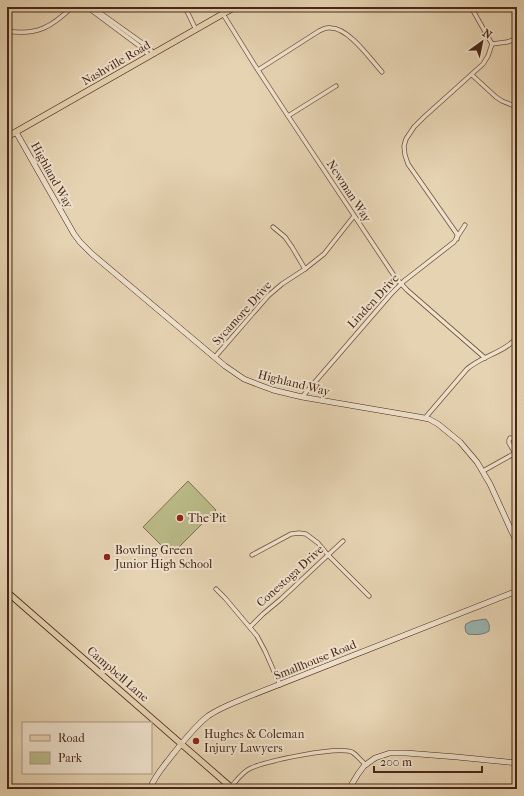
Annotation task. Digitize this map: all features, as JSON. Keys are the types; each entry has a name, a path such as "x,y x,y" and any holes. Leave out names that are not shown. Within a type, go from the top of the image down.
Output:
{"main road":[{"name":"Nashville Road","path":"7,137 235,7"},
{"name":"Campbell Lane","path":"8,595 232,788"}],"street":[{"path":"7,31 21,32 42,28 58,20 72,7"},
{"path":"87,7 152,55"},
{"path":"92,7 148,47 152,55"},
{"path":"185,7 196,30"},
{"path":"457,239 457,234 408,164 404,155 404,146 406,139 416,124 472,75 486,60 492,44 472,7"},
{"name":"Newman Way","path":"223,14 258,70 391,272 401,284 485,358"},
{"path":"258,70 319,31 331,28 338,30 352,38 382,72"},
{"path":"492,44 517,40"},
{"path":"472,75 496,97 517,107"},
{"path":"288,116 336,86"},
{"name":"Highland Way","path":"16,132 67,223 80,242 92,254 215,358 234,373 250,382 273,390 302,397 425,418 438,424 460,442 483,471 517,543"},
{"name":"Sycamore Drive","path":"215,358 268,296 324,254 354,216"},
{"name":"Linden Drive","path":"302,397 401,284 454,242 465,225"},
{"path":"273,227 285,237 305,269"},
{"path":"425,418 473,363 504,349 517,338"},
{"path":"483,471 516,453 509,440 510,438 513,438 517,442"},
{"path":"252,555 291,534 305,534 318,542 328,555 369,596"},
{"name":"Conestoga Drive","path":"250,627 262,614 343,541"},
{"path":"216,589 257,636 280,685"},
{"name":"Smallhouse Road","path":"150,789 159,772 181,744 200,723 221,708 517,591"},
{"path":"232,788 242,775 251,768 304,755 329,751 348,752 355,755 366,765"},
{"path":"349,789 358,774 366,765 377,757 390,753 426,754 517,762"}],"green space":[{"name":"The Pit","path":"188,481 216,510 171,555 143,527"}],"water":[{"path":"486,619 489,625 489,631 476,635 468,634 466,632 466,624 472,621"}],"place":[{"name":"The Pit","path":"180,518"},
{"name":"Bowling Green Junior High School","path":"107,557"},
{"name":"Hughes & Coleman Injury Lawyers","path":"196,741"}]}
